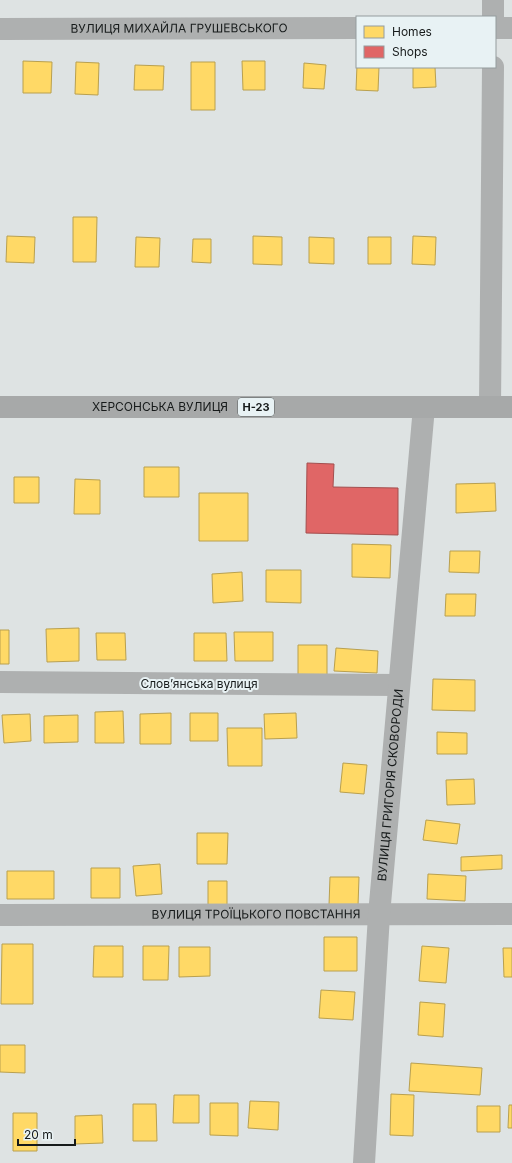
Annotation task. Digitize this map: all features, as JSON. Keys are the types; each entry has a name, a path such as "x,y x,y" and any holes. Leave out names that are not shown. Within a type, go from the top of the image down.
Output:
{"main road":[{"name":"ХЕРСОНСЬКА ВУЛИЦЯ","path":"0,407 512,407"}],"street":[{"path":"493,0 493,16"},
{"name":"ВУЛИЦЯ МИХАЙЛА ГРУШЕВСЬКОГО","path":"0,29 356,28"},
{"path":"496,28 512,28"},
{"path":"490,407 493,68"},
{"name":"ВУЛИЦЯ ГРИГОРІЯ СКОВОРОДИ","path":"364,1163 379,915 398,685 424,407"},
{"name":"Словʼянська вулиця","path":"0,682 398,685"},
{"name":"ВУЛИЦЯ ТРОЇЦЬКОГО ПОВСТАННЯ","path":"0,915 512,914"}],"building: Homes":[{"path":"23,61 52,62 51,93 23,93"},
{"path":"242,61 265,61 265,90 243,90"},
{"path":"76,62 99,63 98,95 75,94"},
{"path":"191,62 215,62 215,110 191,110"},
{"path":"304,63 326,65 324,89 303,88"},
{"path":"135,65 164,66 163,90 134,90"},
{"path":"357,68 379,68 378,91 356,90"},
{"path":"413,68 435,68 436,87 413,88"},
{"path":"73,217 97,217 96,262 73,262"},
{"path":"7,236 35,237 34,263 6,262"},
{"path":"253,236 282,237 282,265 253,264"},
{"path":"413,236 436,237 435,265 412,264"},
{"path":"136,237 160,238 159,267 135,267"},
{"path":"309,237 334,238 334,264 309,263"},
{"path":"368,237 391,237 391,264 368,264"},
{"path":"193,239 211,239 211,263 192,262"},
{"path":"144,467 179,467 179,497 144,497"},
{"path":"14,477 39,477 39,503 14,503"},
{"path":"75,479 100,480 100,514 74,514"},
{"path":"495,483 496,511 456,513 456,484"},
{"path":"199,493 248,493 248,541 199,541"},
{"path":"352,544 391,545 390,578 352,577"},
{"path":"450,551 480,551 479,573 449,572"},
{"path":"266,570 301,570 301,603 266,602"},
{"path":"242,572 243,601 213,603 212,574"},
{"path":"446,594 476,594 475,616 445,616"},
{"path":"79,628 79,661 47,662 46,629"},
{"path":"0,630 9,630 9,664 0,664"},
{"path":"234,632 273,632 273,661 235,661"},
{"path":"96,633 125,633 126,660 97,660"},
{"path":"194,633 226,633 227,661 194,661"},
{"path":"298,645 327,645 327,679 298,679"},
{"path":"336,648 378,651 377,673 334,671"},
{"path":"433,679 475,680 475,711 432,710"},
{"path":"123,711 124,743 95,743 95,712"},
{"path":"171,713 171,744 140,744 140,714"},
{"path":"190,713 218,713 218,741 190,741"},
{"path":"296,713 297,738 265,739 264,714"},
{"path":"30,714 31,741 4,743 2,715"},
{"path":"78,715 78,742 44,743 44,716"},
{"path":"227,728 262,728 262,766 228,766"},
{"path":"437,732 467,733 467,754 437,754"},
{"path":"343,763 367,765 364,794 340,792"},
{"path":"474,779 475,804 447,805 446,780"},
{"path":"426,820 460,824 457,844 423,840"},
{"path":"197,833 228,833 227,864 197,864"},
{"path":"502,855 502,869 461,871 461,857"},
{"path":"160,864 162,894 136,896 133,866"},
{"path":"91,868 120,868 120,898 91,898"},
{"path":"7,871 54,871 54,899 7,899"},
{"path":"428,874 466,876 465,901 427,899"},
{"path":"330,877 359,877 358,906 329,905"},
{"path":"208,881 227,881 227,908 208,908"},
{"path":"324,937 357,937 357,971 324,971"},
{"path":"2,944 33,944 33,1004 1,1004"},
{"path":"94,946 123,946 123,977 93,977"},
{"path":"143,946 169,946 168,980 143,980"},
{"path":"422,946 449,948 446,983 419,981"},
{"path":"179,947 210,947 210,976 179,977"},
{"path":"503,948 512,948 512,977 504,977"},
{"path":"321,990 355,992 353,1020 319,1018"},
{"path":"420,1002 445,1004 443,1037 418,1035"},
{"path":"0,1045 25,1045 25,1073 0,1072"},
{"path":"411,1063 482,1068 480,1095 409,1091"},
{"path":"391,1094 414,1095 413,1136 390,1135"},
{"path":"174,1095 199,1095 199,1123 173,1123"},
{"path":"250,1101 279,1102 278,1130 248,1128"},
{"path":"210,1103 238,1103 238,1136 210,1135"},
{"path":"133,1104 156,1104 157,1141 133,1141"},
{"path":"509,1105 512,1105 512,1128 508,1128"},
{"path":"477,1106 500,1106 500,1132 477,1132"},
{"path":"13,1113 37,1113 37,1151 13,1151"},
{"path":"102,1115 103,1143 75,1144 75,1116"}],"building: Shops":[{"path":"307,463 334,464 333,487 398,488 398,535 306,533"}]}
